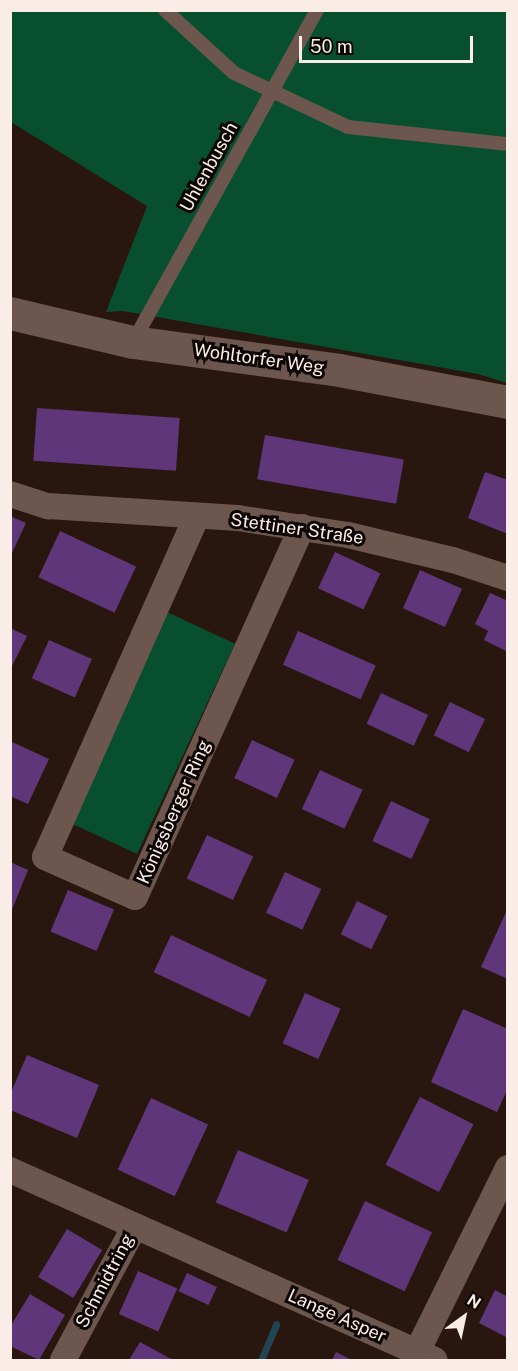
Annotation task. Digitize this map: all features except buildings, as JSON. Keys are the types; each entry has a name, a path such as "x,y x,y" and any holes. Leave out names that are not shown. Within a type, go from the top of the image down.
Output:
{"main road":[{"name":"Wohltorfer Weg","path":"10,313 133,342 339,370 507,402"}],"street":[{"name":"Stettiner Straße","path":"10,494 48,506 196,518 238,518 302,527 383,542 507,578"},
{"name":"Königsberger Ring","path":"196,518 45,858 135,897 302,527"},
{"name":"Lange Asper","path":"135,1226 421,1358 507,1168"},
{"name":"Schmidtring","path":"10,1170 135,1226 63,1360"}],"lane":[{"path":"165,10 234,73 271,93 348,127 507,144"},
{"name":"Uhlenbusch","path":"133,342 317,10"}],"green space":[{"path":"10,11 507,11 507,383 478,374 123,311 106,312 147,206 11,122"},
{"path":"167,612 235,644 137,854 69,822"}],"waterway":[{"path":"261,1360 276,1324"}]}
